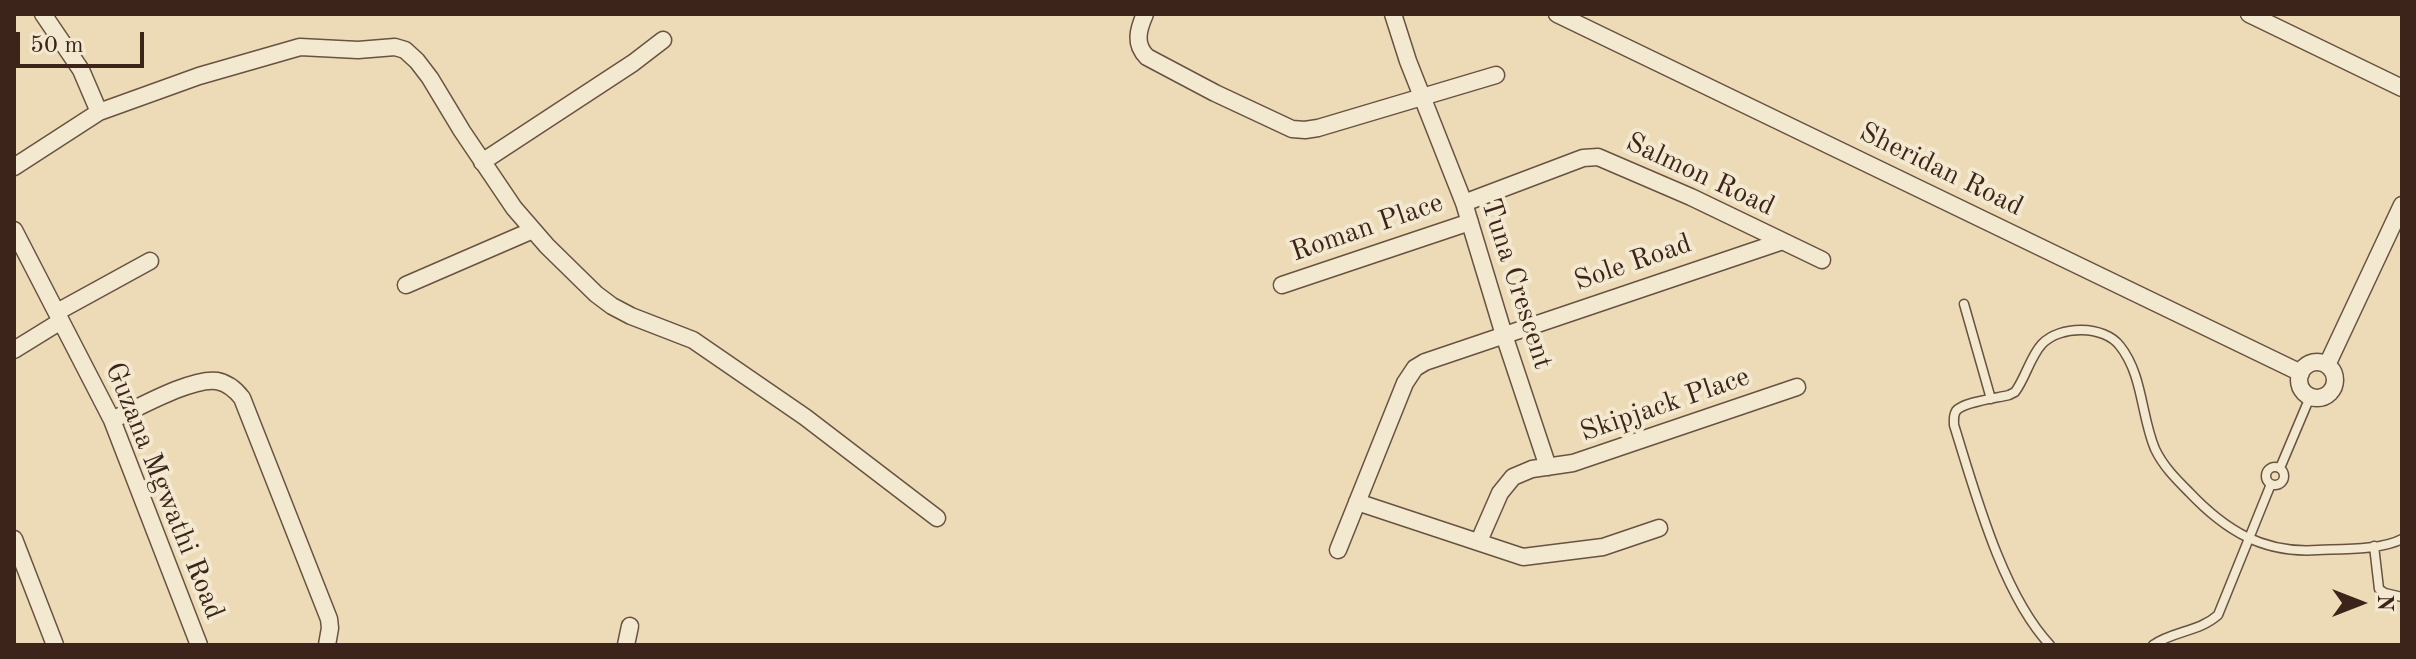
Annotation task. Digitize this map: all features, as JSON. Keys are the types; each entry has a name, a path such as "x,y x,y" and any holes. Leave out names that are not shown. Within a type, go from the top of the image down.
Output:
{"street":[{"path":"43,14 81,70 99,112"},
{"path":"1145,14 1137,42 1147,57 1252,112 1292,129 1305,130 1496,75"},
{"name":"Tuna Crescent","path":"1393,14 1408,61 1464,203 1548,467"},
{"name":"Sheridan Road","path":"1557,14 2301,373"},
{"path":"2249,14 2402,88"},
{"path":"482,162 663,40"},
{"path":"14,167 99,112 199,76 300,47 358,50 395,47 405,50 417,61 514,208 596,294 631,316 693,340 805,417 937,518"},
{"name":"Salmon Road","path":"1464,203 1583,158 1598,157 1691,197 1822,260"},
{"path":"2327,365 2402,205"},
{"name":"Roman Place","path":"1282,285 1470,222"},
{"name":"Guzana Mgwathi Road","path":"14,230 112,420 199,645"},
{"path":"406,285 533,230"},
{"name":"Sole Road","path":"1338,550 1405,383 1415,368 1425,362 1780,242"},
{"path":"14,350 59,316 150,261"},
{"path":"2321,363 2334,373 2335,384 2323,397 2310,397 2301,388 2301,373 2310,364 2321,363"},
{"path":"112,420 206,381 217,381 235,389 248,412 329,619 327,645"},
{"name":"Skipjack Place","path":"1548,467 1573,463 1797,387"},
{"path":"1479,541 1507,482 1522,472 1548,467"},
{"path":"1357,502 1523,557 1603,547 1659,528"},
{"path":"14,539 55,645"},
{"path":"626,645 630,626"}],"lane":[{"path":"1964,304 1991,399"},
{"path":"2050,645 2029,621 2008,577 1983,516 1954,425 1955,413 1962,406 2015,392 2037,351 2051,337 2077,330 2098,332 2113,338 2127,357 2140,391 2155,448 2162,461 2219,521 2250,540 2304,551 2374,546 2402,539"},
{"path":"2153,645 2167,636 2211,622 2218,615 2271,484 2266,477 2267,471 2274,466 2280,468 2310,397"},
{"path":"2374,546 2379,589 2402,597"}]}
